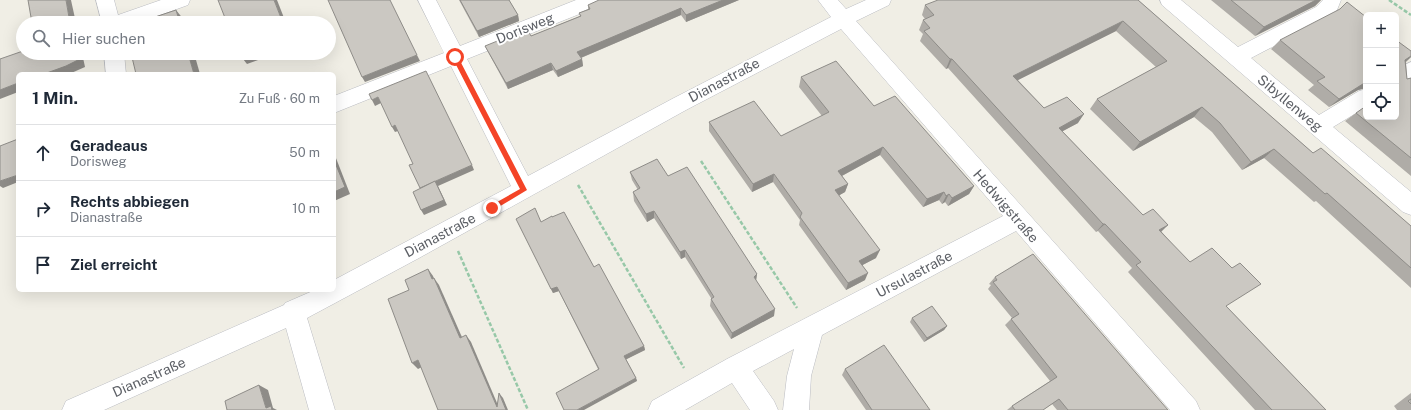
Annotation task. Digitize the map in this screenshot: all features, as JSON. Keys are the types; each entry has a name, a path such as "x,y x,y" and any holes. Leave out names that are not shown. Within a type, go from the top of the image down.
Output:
{"street":[{"path":"105,0 109,16"},
{"path":"137,16 181,0"},
{"path":"427,0 524,190"},
{"name":"Dorisweg","path":"336,105 595,0"},
{"name":"Hedwigstraße","path":"827,0 1187,410"},
{"name":"Dianastraße","path":"336,291 449,231 694,96 882,0"},
{"name":"Sibyllenweg","path":"1168,0 1411,205"},
{"path":"1236,57 1322,12 1330,5 1332,0"},
{"path":"115,60 116,72"},
{"path":"1399,75 1409,60"},
{"path":"1318,126 1363,99"},
{"name":"Ursulastraße","path":"661,410 736,367 811,329 1018,219"},
{"name":"Dianastraße","path":"75,410 333,292"},
{"path":"293,311 322,410"},
{"path":"796,410 799,376 811,329"},
{"path":"736,367 765,410"}],"path":[{"path":"1389,0 1411,15"},
{"path":"701,161 811,329"},
{"path":"566,166 697,390"},
{"path":"449,231 528,410"}],"building":[{"path":"28,0 66,0 69,16 31,16"},
{"path":"218,0 274,0 280,16 224,16"},
{"path":"328,0 390,0 417,55 362,77"},
{"path":"460,0 509,0 518,15 477,31"},
{"path":"599,0 723,0 686,15 681,8 577,52 582,59 556,71 551,63 506,83 485,46 527,29 531,36 581,16 579,13 590,9 588,5"},
{"path":"938,0 1138,0 1313,153 1321,148 1411,226 1411,268 1327,193 1325,194 1274,149 1251,162 1220,123 1202,107 1140,142 1097,99 1167,61 1123,21 1013,76 1044,108 1067,97 1084,114 1059,128 1143,215 1153,209 1168,225 1159,230 1190,262 1212,248 1232,268 1240,263 1261,284 1226,306 1326,410 1272,410 1136,265 1141,262 1105,224 1103,224 952,59 950,59 924,31 930,28 923,20 934,15 925,5"},
{"path":"1231,0 1316,0 1264,27"},
{"path":"1347,2 1363,15 1363,84 1339,99 1317,81 1325,77 1280,40 1340,9"},
{"path":"176,10 178,16 158,16"},
{"path":"1399,42 1411,51 1411,56 1405,60 1407,79 1411,78 1411,158 1365,120 1399,120"},
{"path":"16,53 16,60 78,60 50,72 16,72 16,84 0,90 0,59"},
{"path":"133,60 190,60 193,72 136,72"},
{"path":"836,61 874,106 895,96 974,186 952,198 949,194 946,196 944,192 927,199 883,147 838,171 848,184 835,190 880,250 859,261 868,273 848,283 800,217 802,213 774,174 753,184 709,122 754,101 781,136 829,112 801,77"},
{"path":"426,71 472,165 420,188 409,165 413,164 395,125 392,127 378,97 372,100 369,94"},
{"path":"1363,108 1363,119 1356,113"},
{"path":"16,140 16,176 0,181 0,146"},
{"path":"657,159 668,176 687,167 757,274 754,277 775,309 732,333 711,299 714,297 685,250 680,252 654,211 646,214 633,192 640,188 630,172"},
{"path":"336,165 345,187 336,191"},
{"path":"435,181 444,200 421,210 413,192"},
{"path":"535,208 541,222 564,212 594,267 599,264 644,346 624,356 636,378 577,410 564,410 556,393 599,369 557,287 551,289 516,219"},
{"path":"1033,254 1168,410 1068,410 1059,399 1043,410 1015,410 1012,406 1057,377 1011,319 1019,314 993,282 997,280 995,277"},
{"path":"428,269 432,279 434,278 460,338 466,335 497,407 499,393 506,410 438,410 418,360 412,363 388,299 409,290 405,280"},
{"path":"932,306 947,326 927,338 912,318"},
{"path":"884,345 930,410 872,410 845,369"},
{"path":"259,385 266,408 271,406 272,410 227,410 225,401"}],"route":[{"path":"455,57 524,190 492,208"}]}
